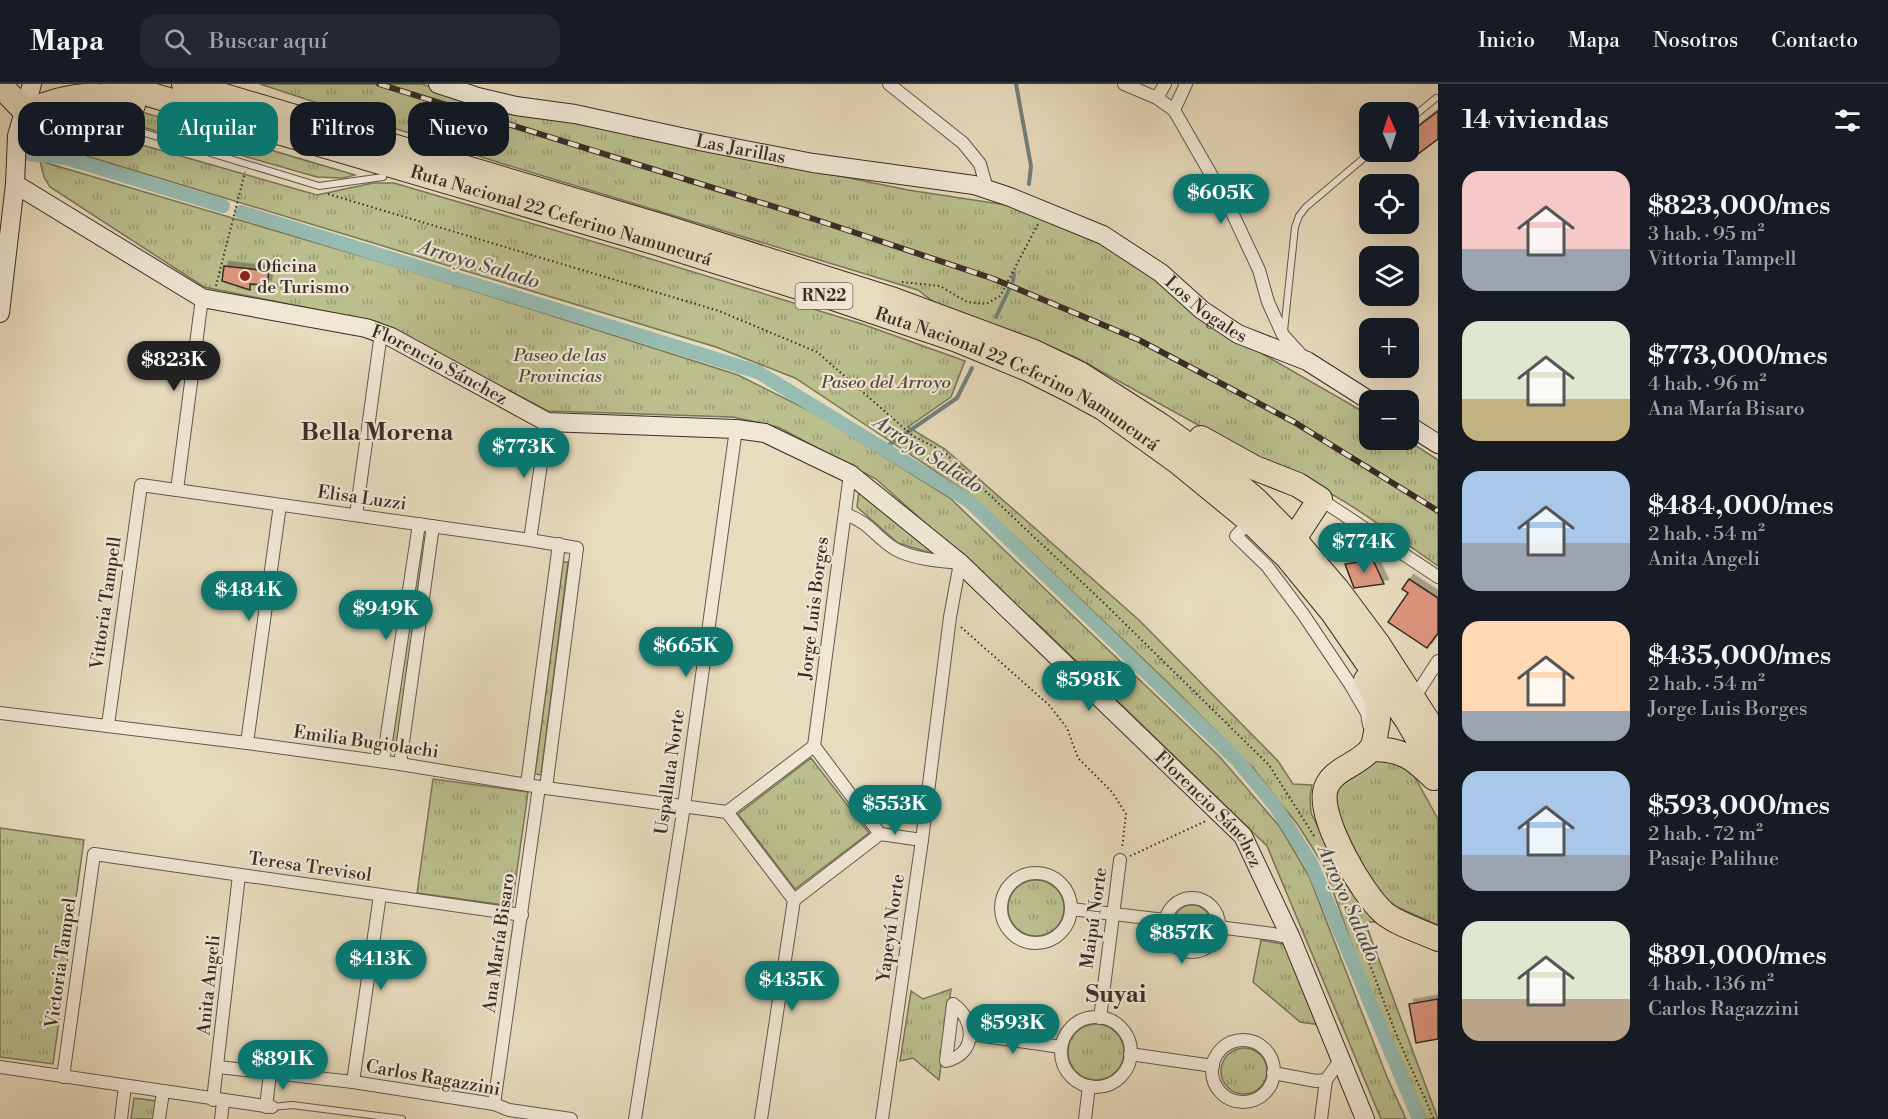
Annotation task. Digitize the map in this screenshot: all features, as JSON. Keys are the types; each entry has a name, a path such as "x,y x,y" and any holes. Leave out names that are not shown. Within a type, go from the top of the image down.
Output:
{"highway":[{"path":"0,84 18,103"},
{"name":"Ruta Nacional 22 Ceferino Namuncurá","path":"114,84 657,243 827,296 957,340 1030,370 1103,408 1178,462 1250,521 1291,548 1337,589 1378,644 1438,737"},
{"name":"Ruta Nacional 22 Ceferino Namuncurá","path":"184,84 664,227 894,300 1034,352 1080,374 1160,425 1213,463 1256,500 1407,720 1438,774"},
{"path":"52,102 103,96 124,102"},
{"path":"145,108 383,177 480,192"},
{"path":"1080,374 1241,461 1298,485 1320,499 1291,548 1373,690 1378,703 1379,719 1371,749"},
{"path":"1438,783 1416,761 1391,749 1371,749 1332,778 1325,792 1326,816 1363,889 1386,915 1438,939"}],"street":[{"path":"27,102 32,84"},
{"name":"Las Jarillas","path":"438,84 478,97 575,114 736,149 813,163 975,185 1045,210"},
{"path":"889,84 963,143 980,164 987,189"},
{"path":"1124,84 1157,98 1174,110 1237,223 1259,270 1268,302 1283,335 1307,361"},
{"path":"1157,98 1165,84"},
{"path":"1174,110 1186,84"},
{"path":"0,96 18,107"},
{"path":"0,313 15,184 18,133"},
{"name":"Florencio Sánchez","path":"15,184 207,299 366,328 381,333 547,422 736,429 765,433 850,474 960,563 1243,836 1291,938 1365,1119"},
{"name":"Los Nogales","path":"1045,210 1103,235 1161,273 1202,310 1238,334 1307,361 1359,393"},
{"path":"177,490 207,299"},
{"path":"356,515 381,333"},
{"path":"530,540 547,422"},
{"name":"Uspallata Norte","path":"635,1119 684,806 736,429"},
{"path":"1419,432 1438,444"},
{"name":"Jorge Luis Borges","path":"814,746 850,474"},
{"name":"Elisa Luzzi","path":"141,485 577,548"},
{"name":"Vittoria Tampell","path":"108,725 141,485"},
{"path":"1320,499 1438,577"},
{"path":"247,743 280,505"},
{"path":"845,514 860,519 895,550 930,560 960,563"},
{"path":"1250,521 1236,536 1268,566 1350,684 1367,713 1371,749"},
{"path":"383,761 418,524"},
{"path":"400,764 433,526"},
{"name":"Ana María Bisaro","path":"495,1104 522,915 537,786 559,544"},
{"name":"Ana María Bisaro","path":"537,786 577,548"},
{"name":"Yapeyú Norte","path":"882,1119 922,840 950,617 960,563"},
{"path":"1438,661 1414,698 1438,722"},
{"name":"Emilia Bugiolachi","path":"0,713 383,761 537,786 727,812"},
{"path":"794,900 727,812 814,746 880,834 922,840"},
{"path":"761,1119 794,900 880,834"},
{"name":"Teresa Trevisol","path":"94,854 522,915"},
{"name":"Victoria Tampel","path":"63,1077 94,854"},
{"name":"Maipú Norte","path":"1100,1018 1120,860"},
{"path":"1031,873 1043,873 1062,885 1068,895 1071,909 1066,925 1060,933 1051,939 1031,943 1012,934 1005,926 1001,915 1004,893 1011,883 1020,876 1031,873"},
{"name":"Anita Angeli","path":"220,1119 218,1067 239,875"},
{"path":"352,1082 380,895"},
{"path":"1198,898 1213,908 1217,916 1218,927 1213,942 1206,948 1190,952 1181,950 1168,938 1165,920 1172,905 1180,900 1198,898"},
{"path":"1071,909 1165,920"},
{"path":"1218,927 1291,938"},
{"path":"1090,1017 1100,1018 1113,1022 1122,1029 1128,1039 1129,1062 1124,1073 1116,1081 1105,1086 1089,1086 1073,1079 1065,1070 1061,1060 1061,1047 1070,1028 1079,1021 1090,1017"},
{"path":"970,1034 1061,1047"},
{"path":"1236,1041 1247,1041 1265,1049 1271,1058 1273,1073 1270,1086 1264,1094 1246,1102 1236,1101 1219,1090 1214,1081 1213,1066 1219,1052 1227,1045 1236,1041"},
{"path":"1130,1054 1213,1066"},
{"path":"1321,1119 1326,1080 1341,1059"},
{"path":"0,1067 269,1107 270,1072"},
{"name":"Carlos Ragazzini","path":"218,1067 352,1082 495,1104 509,1110 571,1119"},
{"path":"1273,1073 1316,1081 1326,1080"},
{"path":"121,1119 125,1086"},
{"path":"1084,1119 1089,1086"},
{"path":"159,1119 163,1092"}],"lane":[{"path":"1419,112 1436,98"},
{"path":"145,133 319,186 383,177"},
{"path":"1283,335 1297,221 1306,207 1359,162"},
{"path":"269,1107 292,1105 402,1119"}],"path":[{"path":"207,299 247,165"},
{"path":"319,186 330,196 719,311 817,352 913,436 944,452 1104,603 1269,765 1318,845"},
{"path":"898,282 940,286 967,302 986,304 1000,296 1045,210"},
{"path":"950,617 1049,705 1067,728 1078,758 1112,792 1126,814 1120,860"},
{"path":"1120,860 1221,814"},
{"path":"1332,875 1352,917 1396,1034 1434,1119"}],"green space":[{"path":"260,84 422,84 473,102 408,102 408,133 396,129 396,102 315,102"},
{"path":"509,112 582,121 908,190 1019,207 1076,230 1116,253 1154,279 1200,318 1359,409 1359,450 1419,450 1419,448 1438,460 1438,566 1379,524 1318,486 1274,467 1077,358 1026,336 935,303 918,290 479,156 509,156"},
{"path":"145,113 157,116 157,131 145,128"},
{"name":"Paseo del Arroyo","path":"145,146 157,149 157,156 180,156 317,195 373,183 394,183 862,324 965,361 951,397 908,427 945,449 1139,620 1278,761 1293,784 1312,785 1311,813 1350,890 1376,922 1365,922 1438,1119 1426,1119 1355,953 1324,866 1298,825 1253,768 1163,678 971,495 795,378 716,347 86,156 145,156"},
{"path":"278,152 355,175 343,178 317,177 244,156 278,156"},
{"name":"Paseo de las Provincias","path":"40,161 408,270 738,375 818,415 950,498 1219,756 1280,827 1309,876 1387,1077 1406,1119 1381,1119 1267,846 1039,625 876,479 778,427 733,417 548,411 378,322 204,287 50,187 44,177"},
{"path":"859,490 934,554 898,543 857,507"},
{"path":"422,537 427,538 397,750 391,749"},
{"path":"563,562 568,562 541,775 535,774"},
{"path":"811,758 869,833 795,889 738,814"},
{"path":"1377,761 1395,762 1413,774 1438,819 1438,925 1397,907 1382,896 1366,874 1336,809 1336,792 1342,780"},
{"path":"433,779 528,792 512,906 417,893"},
{"path":"0,828 84,840 53,1064 0,1057"},
{"path":"1036,880 1047,882 1056,888 1062,897 1064,908 1062,919 1056,928 1047,934 1036,936 1025,934 1016,928 1010,919 1008,908 1010,897 1016,888 1025,882"},
{"path":"1192,905 1199,906 1205,911 1210,917 1210,931 1205,937 1199,942 1192,943 1185,942 1179,937 1174,931 1173,924 1174,917 1179,911 1185,906"},
{"path":"1261,940 1288,945 1321,1025 1300,1022 1253,982"},
{"path":"951,989 939,1080 913,1058 900,1061 911,991 923,999"},
{"path":"1096,1024 1107,1026 1116,1032 1122,1041 1124,1052 1122,1063 1116,1072 1107,1078 1096,1080 1085,1078 1076,1072 1070,1063 1068,1052 1070,1041 1076,1032 1085,1026"},
{"path":"1244,1048 1260,1055 1267,1071 1260,1087 1244,1094 1228,1087 1221,1071 1228,1055"},
{"path":"134,1098 157,1101 154,1119 131,1119"}],"building":[{"path":"1438,111 1438,139 1419,153 1419,126"},
{"name":"Oficina de Turismo","path":"224,266 269,271 267,285 250,284 250,290 222,281"},
{"path":"1373,560 1384,584 1354,588 1345,564"},
{"path":"1409,579 1438,598 1438,633 1427,648 1388,622 1408,593 1402,589"},
{"path":"1438,999 1438,1039 1416,1043 1409,1004"}],"waterway":[{"path":"1016,84 1031,166 1029,184"},
{"name":"Arroyo Salado","path":"47,156 66,158 223,206"},
{"name":"Arroyo Salado","path":"241,212 758,372 969,501 1238,761 1276,807 1311,863 1419,1119"},
{"path":"996,317 1014,274"},
{"path":"883,449 957,398 972,368"}],"railway":[{"path":"379,84 820,221 994,279 1139,340 1294,422 1438,511"}],"place":[{"name":"Oficina de Turismo","path":"245,276"}],"district":[{"name":"Bella Morena","path":"377,433"},
{"name":"Suyai","path":"1116,995"}]}
